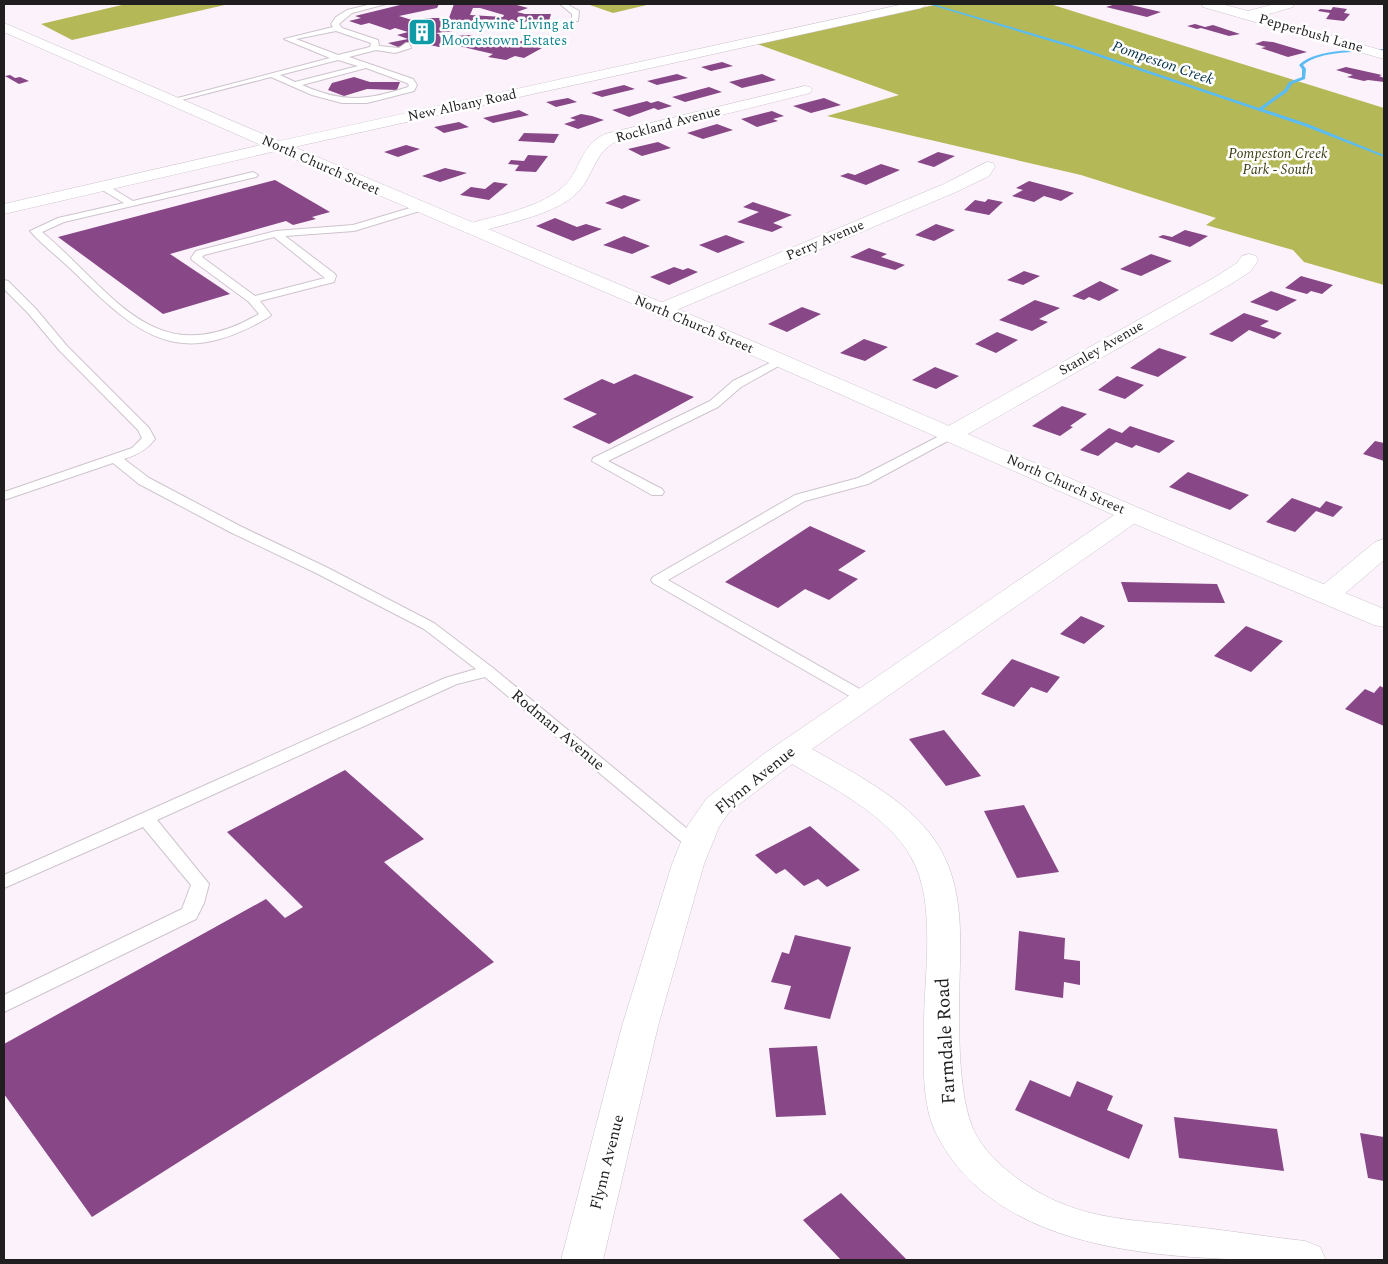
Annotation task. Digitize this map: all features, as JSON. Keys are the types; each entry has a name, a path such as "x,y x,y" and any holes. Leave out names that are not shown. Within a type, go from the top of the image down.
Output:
{"street":[{"name":"New Albany Road","path":"4,209 278,146 921,4"},
{"name":"Pepperbush Lane","path":"1208,4 1384,55"},
{"path":"1250,15 1288,4"},
{"name":"North Church Street","path":"4,27 420,208 473,228 660,310 716,332 1132,514 1384,619"},
{"name":"Rockland Avenue","path":"473,228 563,196 576,184 595,150 607,140 660,124 805,90"},
{"name":"Perry Avenue","path":"660,310 950,188 983,172 987,167"},
{"name":"Stanley Avenue","path":"951,434 1224,280 1244,267 1249,260"},
{"name":"Flynn Avenue","path":"582,1260 640,1026 688,864 704,825 718,805 791,750 1132,514"},
{"path":"1327,595 1384,547"},
{"name":"Farmdale Road","path":"791,750 884,806 906,827 926,852 939,884 942,918 943,1037 947,1096 953,1126 970,1159 999,1189 1039,1212 1085,1230 1305,1260"}],"lane":[{"path":"339,4 358,10"},
{"path":"337,28 335,24 338,19 358,10 382,4"},
{"path":"562,4 576,13 575,19"},
{"path":"272,75 343,101 354,101 411,89 413,85 410,81 288,40 337,28 375,45 396,51 407,48 406,45"},
{"path":"174,100 339,57 384,41"},
{"path":"296,84 366,66"},
{"path":"333,98 366,95 382,86 388,74"},
{"path":"253,176 62,220 35,231 139,324 155,333 171,338 195,340 244,328 265,316 253,300 196,258 200,253 276,234 354,228 420,208"},
{"path":"102,186 132,204"},
{"path":"253,300 330,280 331,276 276,234"},
{"path":"4,283 32,311 63,348 143,428 149,439 136,450 4,496"},
{"path":"657,492 598,461 714,404 737,384 780,361"},
{"path":"866,699 658,580 800,498 863,481 951,434"},
{"name":"Rodman Avenue","path":"115,458 144,481 235,529 321,570 416,620 444,637 488,671 696,845"},
{"path":"4,882 451,681 488,671"},
{"path":"4,1004 189,914 195,903 200,884 144,818"}],"green space":[{"path":"126,4 229,4 72,40 41,24"},
{"path":"587,4 651,4 613,13"},
{"name":"Pompeston Creek Park - South","path":"939,4 1050,4 1384,108 1384,285 1304,262 1293,250 1206,225 1216,218 1081,175 827,116 899,95 757,44"}],"building":[{"name":"Brandywine Living at Moorestown Estates","path":"404,4 439,4 437,8 399,16 428,25 431,24 419,20 449,18 454,4 513,4 528,8 517,12 525,14 551,14 549,21 478,23 473,24 479,26 464,30 436,33 446,37 468,35 515,44 521,41 537,44 531,47 542,48 524,58 515,56 506,60 488,57 493,54 450,44 439,47 416,42 398,47 388,43 408,39 397,35 408,32 395,28 390,30 369,23 361,25 349,21 361,18 355,16","holes":["473,8 480,8 504,15 503,17 470,15"]},
{"path":"1116,4 1127,4 1161,12 1147,17 1106,7"},
{"path":"1333,7 1347,9 1344,13 1350,14 1344,21 1326,19 1330,13 1318,11 1320,9 1331,10"},
{"path":"1195,24 1205,27 1213,25 1240,34 1229,36 1187,26"},
{"path":"1263,41 1307,52 1288,57 1261,48 1266,47 1255,44"},
{"path":"722,62 733,66 711,71 701,67"},
{"path":"1346,67 1382,75 1379,76 1384,78 1384,82 1364,81 1347,77 1353,75 1336,70"},
{"path":"677,74 688,78 657,85 647,81"},
{"path":"762,74 776,80 742,88 729,82"},
{"path":"10,75 29,81 19,84 5,76"},
{"path":"354,77 370,82 400,82 397,90 367,89 344,96 328,90 332,83"},
{"path":"624,85 635,89 602,97 591,93"},
{"path":"709,87 722,92 685,102 672,97"},
{"path":"568,98 577,102 556,107 546,102"},
{"path":"824,98 841,105 811,113 793,106"},
{"path":"647,101 651,103 658,101 672,106 658,110 654,108 629,117 612,110"},
{"path":"519,110 529,115 493,123 483,118"},
{"path":"772,111 784,116 773,119 778,121 757,127 741,119"},
{"path":"581,114 604,120 578,129 564,124 576,120 570,118"},
{"path":"459,122 469,127 444,133 434,127"},
{"path":"717,124 733,130 703,139 687,133"},
{"path":"524,133 559,134 554,143 518,141"},
{"path":"658,142 671,148 642,156 628,149"},
{"path":"406,145 420,149 398,157 384,152"},
{"path":"938,152 955,156 934,167 917,162"},
{"path":"528,155 548,156 536,172 515,171 519,165 508,164 511,160 524,161"},
{"path":"881,164 900,170 866,185 840,176 848,173 855,175"},
{"path":"445,168 467,173 440,182 422,176"},
{"path":"275,180 330,212 312,217 316,219 293,225 286,221 170,254 230,294 163,314 58,237"},
{"path":"1029,181 1074,193 1061,201 1044,196 1034,202 1012,196 1023,190 1016,188"},
{"path":"494,182 508,184 489,200 460,195 471,187 485,189"},
{"path":"624,195 641,200 622,209 605,203"},
{"path":"988,199 1003,202 989,215 964,210 975,200 985,202"},
{"path":"753,202 792,215 773,223 783,227 772,232 737,222 759,212 743,207"},
{"path":"555,218 577,227 586,224 602,229 573,241 536,226"},
{"path":"936,224 955,230 934,241 915,235"},
{"path":"1185,230 1208,236 1190,247 1158,237 1163,235 1172,237"},
{"path":"726,235 745,242 718,253 699,245"},
{"path":"624,236 650,246 632,254 603,245"},
{"path":"869,248 887,254 881,257 905,265 895,270 850,257"},
{"path":"1151,254 1172,261 1141,276 1120,269"},
{"path":"674,267 683,270 688,268 698,272 669,285 650,277"},
{"path":"1024,271 1040,276 1023,285 1007,280"},
{"path":"1301,276 1333,285 1322,294 1311,291 1307,294 1285,288"},
{"path":"1100,281 1119,290 1099,301 1089,297 1084,300 1072,296"},
{"path":"1271,291 1297,300 1277,311 1250,302"},
{"path":"1035,300 1060,308 1039,319 1048,322 1032,331 999,320"},
{"path":"802,307 821,314 787,332 768,324"},
{"path":"1244,313 1269,321 1260,326 1282,333 1274,339 1249,330 1232,342 1209,334"},
{"path":"997,332 1018,340 996,353 975,344"},
{"path":"864,339 888,347 865,361 840,353"},
{"path":"1159,348 1187,357 1158,377 1130,368"},
{"path":"935,367 959,376 936,389 912,380"},
{"path":"635,374 694,397 609,444 572,427 597,414 563,399 602,379 614,384"},
{"path":"1117,376 1144,385 1125,399 1098,390"},
{"path":"1062,406 1087,414 1060,436 1032,426"},
{"path":"1130,426 1175,441 1159,453 1136,445 1132,448 1116,442 1098,456 1080,450 1109,428 1122,433"},
{"path":"1375,441 1384,443 1384,461 1363,454"},
{"path":"1188,472 1249,495 1230,510 1169,487"},
{"path":"1292,498 1320,508 1326,501 1343,507 1333,517 1316,511 1295,532 1266,522"},
{"path":"810,526 866,551 838,570 858,579 829,600 805,589 778,608 725,582"},
{"path":"1121,582 1217,584 1225,603 1128,602"},
{"path":"1081,616 1105,626 1084,644 1060,634"},
{"path":"1246,626 1283,641 1251,672 1214,656"},
{"path":"1012,659 1060,677 1047,693 1031,687 1014,707 981,694"},
{"path":"1380,686 1384,688 1384,726 1345,709 1365,689 1374,693"},
{"path":"944,730 981,776 946,786 909,739"},
{"path":"345,770 424,839 384,862 494,962 92,1217 4,1094 4,1044 266,899 285,918 303,907 227,832"},
{"path":"1024,805 1059,872 1017,878 984,811"},
{"path":"810,826 860,870 827,887 818,879 804,886 785,869 776,874 755,855"},
{"path":"1019,931 1065,938 1064,959 1080,961 1080,985 1064,982 1063,998 1015,990"},
{"path":"795,935 851,947 830,1019 784,1009 791,986 771,982 782,952 789,954"},
{"path":"817,1046 826,1115 776,1117 769,1048"},
{"path":"1030,1080 1070,1097 1077,1081 1113,1096 1107,1110 1143,1125 1129,1159 1015,1110"},
{"path":"1174,1117 1277,1129 1284,1171 1179,1158"},
{"path":"1360,1133 1384,1137 1384,1181 1368,1178"},
{"path":"841,1193 907,1260 841,1260 803,1220"}],"waterway":[{"name":"Pompeston Creek","path":"930,4 1071,46 1260,109"},
{"path":"1260,109 1286,91 1290,83 1304,78 1304,69 1301,65 1306,60 1327,54 1384,50"},
{"name":"Pompeston Creek","path":"1260,109 1306,125 1384,156"}],"place":[{"name":"Brandywine Living at Moorestown Estates","path":"422,32"}]}
